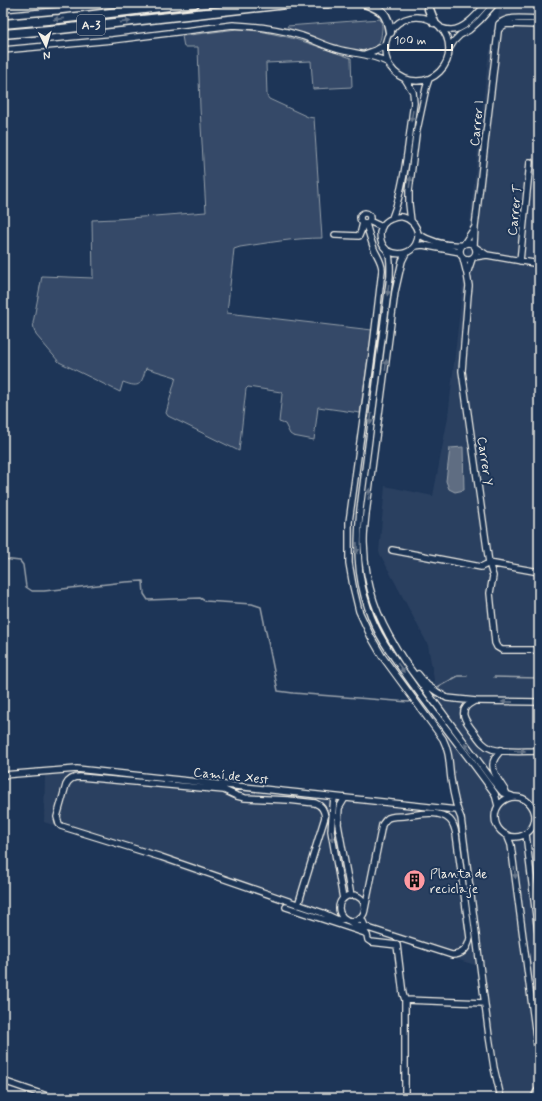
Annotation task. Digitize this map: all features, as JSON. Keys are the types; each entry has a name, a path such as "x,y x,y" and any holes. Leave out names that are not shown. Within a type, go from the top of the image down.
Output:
{"highway":[{"name":"A-3","path":"3,24 196,3"},
{"name":"A-3","path":"3,34 295,3"},
{"path":"323,3 328,3"},
{"path":"365,3 377,8 385,15 390,32"},
{"path":"429,3 429,9 434,22"}],"street":[{"path":"3,9 68,3"},
{"path":"441,28 451,30 460,28 488,3"},
{"path":"449,49 454,41 460,35 469,30 495,3"},
{"path":"392,218 398,204 414,103 413,92 405,80 394,72 387,62 385,45 390,32 398,23 410,18 422,18 434,22 441,28 447,38 449,49 447,62 440,72 429,79 417,82 405,80"},
{"name":"Carrer I","path":"475,246 475,227 498,26 500,22 507,19 539,19"},
{"path":"498,33 500,28 506,24 539,25"},
{"path":"3,50 112,40 233,25 281,30 303,36 338,50 377,57 387,62"},
{"path":"364,54 385,45"},
{"path":"411,221 409,191 415,142 429,79"},
{"name":"Carrer T","path":"520,261 530,162"},
{"path":"398,216 405,217 411,221 418,234 417,242 412,250 402,254 394,254 388,251 381,240 380,233 382,227 386,222 398,216"},
{"path":"366,223 382,227"},
{"path":"335,235 359,236 366,223"},
{"path":"366,223 372,245 382,264 382,270 374,347 349,522 348,563 352,586 359,610 371,637 382,656 448,749 452,788 457,810 461,818 484,1003 500,1098"},
{"name":"Carrer I","path":"463,245 475,227"},
{"path":"418,234 434,242 449,245 463,245 468,243 475,246 487,255"},
{"path":"415,246 423,245 461,255 470,260 487,255 539,264"},
{"path":"461,255 460,250 463,245"},
{"path":"473,258 476,252 475,246"},
{"path":"388,251 390,276 357,537 360,578 368,610 389,651 495,794 498,806"},
{"path":"406,253 402,261 395,292 366,514 364,543 370,592 378,614 392,642 405,662 493,781 503,793 518,796 527,800 536,809 536,817 532,829"},
{"name":"Carrer Y","path":"461,255 467,274 468,286 462,370 489,563 493,576 490,593 496,643 502,650 539,650"},
{"name":"Carrer Y","path":"467,274 473,258"},
{"path":"392,550 481,567 489,563 539,572"},
{"path":"366,565 382,617 410,664 427,685 447,698 476,701 539,702"},
{"path":"476,701 465,708 464,713 466,723 487,747 501,750 539,751"},
{"path":"501,750 495,758 493,767 496,775 510,795"},
{"name":"Camí de Xest","path":"3,775 77,769 457,810"},
{"path":"298,905 325,817 319,804 288,800 245,798 224,790 80,777 71,779 66,785 57,818 61,826 160,857 298,905 323,913 330,914 339,910"},
{"path":"510,795 502,800 494,816 502,833 518,837 526,834 539,824"},
{"path":"334,797 331,831 343,899 339,910 341,915 354,925 371,929"},
{"path":"345,798 339,808 338,824 354,896"},
{"path":"323,913 338,920 357,920 361,917 365,909 367,893 384,820 392,817 422,813 444,816 450,820 454,826 456,834 470,938 466,949 460,954 452,955 371,929 364,926 361,917"},
{"path":"526,834 539,941"},
{"path":"507,835 511,845 539,1060"},
{"path":"343,899 364,895 367,893"},
{"path":"354,896 362,900 365,909"},
{"path":"286,907 365,933 368,940 371,942 397,945 405,1000 405,1098"},
{"path":"405,1000 484,1003"},
{"path":"3,1081 50,1097 124,1098"},
{"path":"534,1098 539,1089"}],"shaded area":[{"path":"3,3 121,3 3,14"},
{"path":"501,3 539,3 539,1098 504,1098 490,1021 463,817 455,789 450,749 435,685 428,645 379,552 385,486 433,496 448,417 488,59"},
{"path":"380,19 382,28 380,40 376,46 366,50 339,47 289,29 287,26"},
{"path":"237,29 260,31 284,36 351,58 352,87 313,89 311,61 266,63 267,96 269,99 308,117 314,118 322,238 281,241 234,249 227,313 372,330 360,413 318,407 314,440 293,436 290,434 285,424 279,422 281,392 248,387 246,389 239,451 168,416 166,413 176,377 146,368 143,378 139,384 133,385 123,382 120,392 59,362 36,335 33,323 42,276 93,278 92,220 206,212 198,47 184,47 182,36"},
{"path":"463,447 464,490 455,492 449,489 446,481 450,448"},
{"path":"72,773 436,810 459,818 478,966 334,920 242,888 190,873 44,822 45,775"}],"waterway":[{"path":"3,559 20,561 23,565 26,587 32,591 143,581 144,594 148,600 200,598 205,601 252,604 261,607 278,691 409,702 426,693"},
{"path":"434,689 458,676 467,676"},
{"path":"494,677 539,678"}],"place":[{"name":"Planta de reciclaje","path":"415,880"}]}
